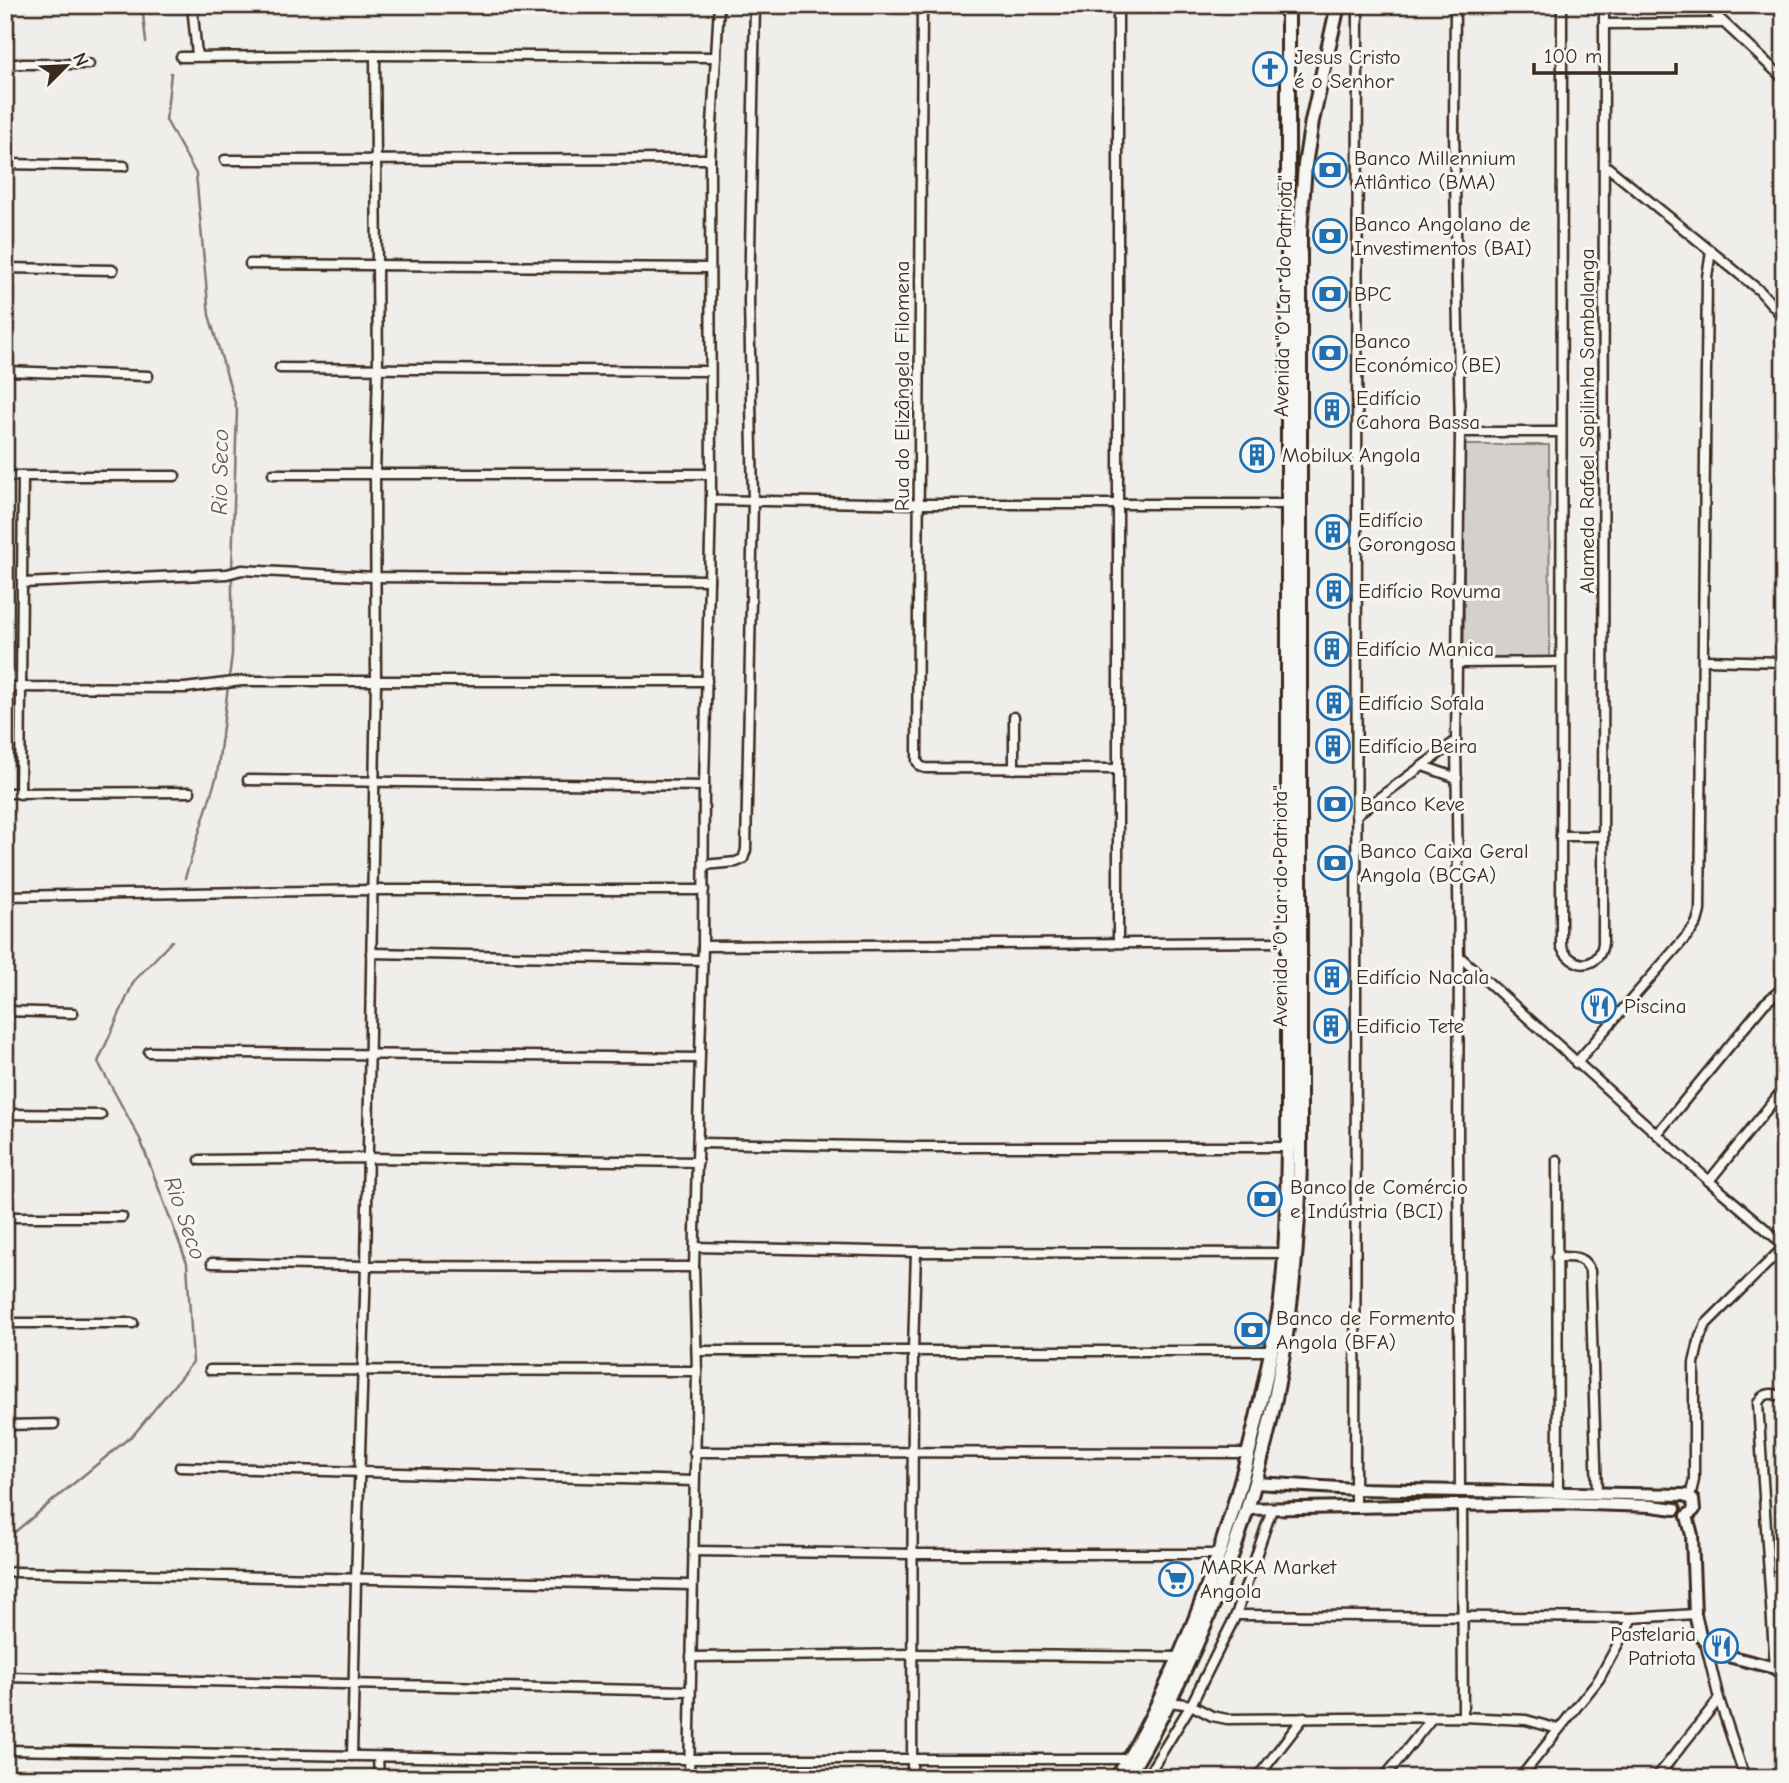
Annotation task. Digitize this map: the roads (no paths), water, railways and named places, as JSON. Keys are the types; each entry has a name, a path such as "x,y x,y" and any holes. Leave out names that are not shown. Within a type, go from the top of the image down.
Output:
{"main road":[{"name":"Avenida \"O Lar do Patriota\"","path":"1117,1778 1179,1657 1236,1505 1250,1453 1281,1301 1288,1147 1288,5"},
{"name":"Avenida \"O Lar do Patriota\"","path":"1127,1778 1170,1702 1200,1637 1234,1551 1256,1483 1278,1389 1288,1329 1299,1213 1300,233 1305,165 1312,121 1338,5"}],"street":[{"path":"191,5 197,55"},
{"path":"689,1778 697,1371 694,1267 699,1143 711,500 709,159 719,5"},
{"path":"704,865 736,862 743,859 746,850 753,501 749,301 755,5"},
{"name":"Rua do Elizângela Filomena","path":"922,5 917,761 925,768 1014,769"},
{"path":"1118,5 1118,943"},
{"path":"1355,1508 1358,5"},
{"path":"1455,5 1454,130 1460,432 1456,741 1460,1491"},
{"name":"Alameda Rafael Sapilinha Sambalanga","path":"1562,5 1561,946 1568,958 1580,964 1593,961 1602,950 1604,5"},
{"path":"1699,23 1704,5 1784,79"},
{"path":"1604,24 1722,23"},
{"path":"352,1756 366,1266 376,681 375,474 378,370 375,55"},
{"path":"181,57 716,57"},
{"path":"5,64 89,64"},
{"path":"225,160 709,159"},
{"path":"5,164 124,166"},
{"path":"1605,165 1760,290 1784,318"},
{"path":"1576,1063 1697,922 1700,898 1704,660 1707,277 1711,251"},
{"path":"250,264 708,268"},
{"path":"5,268 113,270"},
{"path":"280,368 709,370"},
{"path":"5,371 148,376"},
{"path":"1460,432 1561,432"},
{"path":"273,474 710,474"},
{"path":"5,476 175,476"},
{"path":"20,794 23,476"},
{"path":"711,500 919,504 1289,504"},
{"path":"23,583 227,574 242,570 375,577 709,580"},
{"path":"1704,660 1784,662"},
{"path":"1457,663 1561,662"},
{"path":"5,687 185,688 242,681 707,681"},
{"path":"1014,717 1014,769 1116,769"},
{"path":"1356,815 1456,741"},
{"path":"1423,766 1457,778"},
{"path":"248,780 704,786"},
{"path":"5,793 190,792"},
{"path":"1561,836 1603,836"},
{"path":"5,896 372,890 704,890"},
{"path":"703,946 1287,942"},
{"path":"371,953 702,960"},
{"path":"1459,956 1784,1246 1706,1324 1700,1337 1695,1363 1694,1480 1685,1496 1676,1499 1675,1509 1677,1513 1687,1516"},
{"path":"1657,1134 1764,1004 1784,987"},
{"path":"5,1011 73,1013"},
{"path":"149,1052 699,1058"},
{"path":"1709,1181 1784,1088"},
{"path":"5,1114 101,1115"},
{"path":"699,1143 916,1147 1288,1147"},
{"path":"200,1160 367,1158 698,1161"},
{"path":"1557,1160 1558,1493"},
{"path":"5,1217 122,1217"},
{"path":"695,1247 916,1252 1285,1253"},
{"path":"912,1778 912,1350 916,1252"},
{"path":"1556,1257 1578,1258 1587,1263 1590,1271 1597,1494"},
{"path":"212,1263 694,1267"},
{"path":"5,1323 133,1323"},
{"path":"697,1351 1271,1351"},
{"path":"210,1370 697,1371"},
{"path":"1705,1643 1720,1654 1779,1672 1758,1403 1760,1397 1766,1394 1784,1398"},
{"path":"5,1425 54,1424"},
{"path":"694,1452 1250,1453"},
{"path":"180,1467 694,1481"},
{"path":"1256,1483 1355,1489 1685,1496 1693,1500 1694,1510 1687,1516"},
{"path":"1247,1509 1593,1503 1675,1509"},
{"path":"1462,1506 1463,1717"},
{"path":"1146,1778 1191,1705 1236,1615 1272,1509"},
{"path":"1687,1516 1692,1535 1697,1628 1705,1643 1719,1699 1745,1778"},
{"path":"693,1551 1219,1554"},
{"path":"13,1572 692,1585"},
{"path":"1236,1615 1632,1618 1695,1614"},
{"path":"1520,1778 1600,1679 1632,1618"},
{"path":"691,1657 912,1654 1179,1657"},
{"path":"5,1677 690,1691"},
{"path":"1656,1778 1719,1699"},
{"path":"1170,1702 1191,1705 1219,1718 1463,1717 1526,1720 1558,1729"},
{"path":"1257,1778 1304,1717"},
{"path":"1384,1778 1432,1717"},
{"path":"5,1751 378,1757 1129,1759"},
{"path":"378,1757 379,1778"}],"waterway":[{"name":"Rio Seco","path":"142,5 146,42"},
{"name":"Rio Seco","path":"171,73 166,120 196,174 209,315 237,410 232,569"},
{"name":"Rio Seco","path":"185,878 217,775 232,654 232,576"},
{"name":"Rio Seco","path":"5,1543 135,1433 193,1362 187,1263 140,1139 98,1062 134,981 172,941"}],"place":[{"name":"Jesus Cristo é o Senhor","path":"1270,69"},
{"name":"Banco Millennium Atlântico (BMA)","path":"1330,170"},
{"name":"Banco Angolano de Investimentos (BAI)","path":"1330,236"},
{"name":"BPC","path":"1330,294"},
{"name":"Banco Económico (BE)","path":"1330,353"},
{"name":"Edifício Cahora Bassa","path":"1332,410"},
{"name":"Mobilux Angola","path":"1257,455"},
{"name":"Edifício Gorongosa","path":"1333,532"},
{"name":"Edifício Rovuma","path":"1334,591"},
{"name":"Edifício Manica","path":"1332,649"},
{"name":"Edifício Sofala","path":"1334,703"},
{"name":"Edifício Beira","path":"1333,746"},
{"name":"Banco Keve","path":"1335,804"},
{"name":"Banco Caixa Geral Angola (BCGA)","path":"1335,863"},
{"name":"Edifício Nacala","path":"1332,977"},
{"name":"Piscina","path":"1599,1006"},
{"name":"Edificio Tete","path":"1331,1026"},
{"name":"Banco de Comércio e Indústria (BCI)","path":"1265,1199"},
{"name":"Banco de Formento Angola (BFA)","path":"1252,1330"},
{"name":"MARKA Market Angola","path":"1176,1579"},
{"name":"Pastelaria Patriota","path":"1721,1646"}]}
